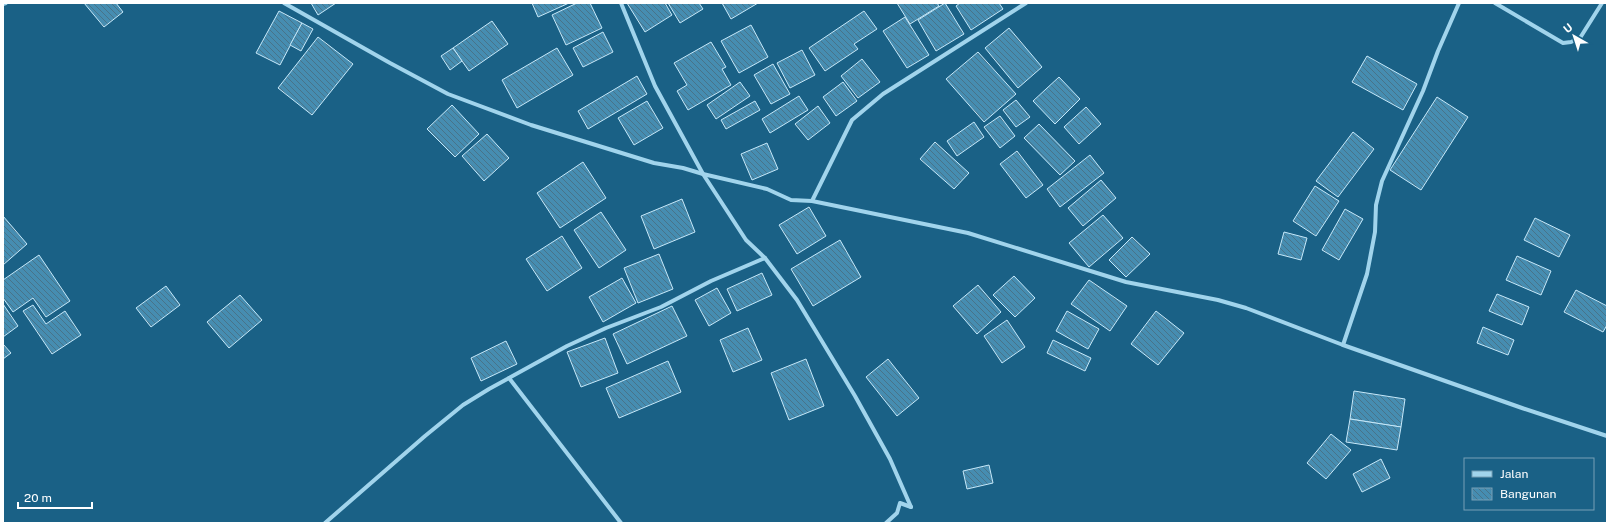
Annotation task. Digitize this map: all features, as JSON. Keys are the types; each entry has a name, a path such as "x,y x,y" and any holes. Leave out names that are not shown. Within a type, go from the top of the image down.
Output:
{"street":[{"path":"284,3 448,94 531,125 654,163 683,168 767,189 791,200 812,201 968,233 1126,282 1218,300 1246,308 1343,345 1522,408 1607,436"},
{"path":"621,3 655,86 703,174 746,240 765,258 797,300 855,396 890,459 911,507 900,503 897,513 886,523"},
{"path":"812,201 852,120 883,94 1026,3"},
{"path":"1343,345 1367,274 1374,232 1376,205 1382,181 1423,91 1440,44 1459,3"},
{"path":"1495,3 1563,43 1572,42 1580,38 1602,3"},
{"path":"326,523 425,436 463,405 567,346 606,328 661,307 711,281 765,258"},
{"path":"509,378 621,523"}],"building":[{"path":"84,3 116,3 123,12 104,27"},
{"path":"311,3 336,3 318,15"},
{"path":"532,3 569,3 538,17"},
{"path":"577,3 590,3 602,28 566,45 552,15"},
{"path":"627,3 665,3 672,15 645,32"},
{"path":"668,3 699,3 703,9 680,23"},
{"path":"722,3 758,3 731,19"},
{"path":"897,3 937,3 939,6 910,24"},
{"path":"945,3 964,34 936,51 918,20"},
{"path":"960,3 999,3 1003,9 971,30 956,6"},
{"path":"279,11 302,23 280,65 256,53"},
{"path":"864,11 877,29 854,44 858,49 825,71 809,48"},
{"path":"905,17 929,55 907,68 883,31"},
{"path":"492,21 508,44 469,71 453,48"},
{"path":"302,23 313,29 301,51 290,45"},
{"path":"751,25 768,57 739,73 721,41"},
{"path":"1009,28 1042,67 1018,88 985,48"},
{"path":"603,32 613,52 583,67 573,48"},
{"path":"318,37 353,64 312,115 278,88"},
{"path":"711,42 726,67 722,69 731,85 688,110 677,91 687,85 674,63"},
{"path":"453,48 462,61 450,70 441,56"},
{"path":"557,48 573,75 517,108 502,80"},
{"path":"802,50 815,75 790,88 777,63"},
{"path":"978,52 1016,94 984,122 946,79"},
{"path":"1367,56 1417,84 1403,110 1352,82"},
{"path":"862,59 880,82 858,98 841,76"},
{"path":"773,64 790,94 771,104 754,75"},
{"path":"637,76 647,94 588,129 578,111"},
{"path":"1059,77 1080,99 1055,124 1033,101"},
{"path":"740,82 750,96 716,119 707,105"},
{"path":"843,82 857,101 836,116 823,97"},
{"path":"799,96 808,110 770,133 762,119"},
{"path":"1437,97 1468,117 1421,190 1390,170"},
{"path":"1016,100 1030,117 1016,127 1003,110"},
{"path":"647,101 663,128 634,145 618,118"},
{"path":"755,101 760,110 726,129 721,120"},
{"path":"452,105 479,134 455,157 427,129"},
{"path":"818,106 830,123 808,140 795,124"},
{"path":"1086,107 1101,124 1079,144 1064,127"},
{"path":"1000,116 1015,136 1000,148 984,127"},
{"path":"974,122 984,137 957,156 947,141"},
{"path":"1039,124 1075,161 1060,175 1024,138"},
{"path":"1353,132 1374,149 1338,197 1316,181"},
{"path":"487,134 509,158 484,181 462,156"},
{"path":"935,142 969,173 954,189 920,159"},
{"path":"767,143 778,169 752,180 741,154"},
{"path":"1017,151 1043,185 1026,198 1000,164"},
{"path":"1090,155 1104,173 1060,207 1047,189"},
{"path":"583,162 606,198 560,228 537,193"},
{"path":"1101,180 1116,198 1083,226 1068,208"},
{"path":"1315,186 1339,201 1316,236 1293,221"},
{"path":"682,199 695,232 654,249 641,216"},
{"path":"809,207 826,236 797,254 779,225"},
{"path":"1345,209 1363,219 1339,260 1322,250"},
{"path":"601,212 626,250 599,268 574,230"},
{"path":"1103,215 1123,238 1089,267 1069,243"},
{"path":"3,216 27,244 3,265"},
{"path":"1535,218 1570,235 1559,257 1524,240"},
{"path":"1284,232 1307,238 1301,260 1278,254"},
{"path":"562,236 582,268 547,291 526,259"},
{"path":"1132,237 1150,254 1126,277 1109,260"},
{"path":"840,240 861,277 813,306 791,269"},
{"path":"659,254 673,289 638,303 624,268"},
{"path":"39,255 70,301 46,317 33,298 13,312 3,298 3,280"},
{"path":"1517,256 1551,271 1541,295 1506,280"},
{"path":"762,273 772,295 737,311 727,289"},
{"path":"1014,276 1035,298 1015,317 993,295"},
{"path":"622,278 636,303 603,322 589,297"},
{"path":"1089,280 1127,306 1110,331 1071,304"},
{"path":"978,285 1001,312 977,334 953,306"},
{"path":"166,286 180,305 151,327 136,308"},
{"path":"717,288 731,313 709,326 695,300"},
{"path":"1576,290 1607,306 1607,325 1603,332 1564,312"},
{"path":"1497,294 1529,307 1522,325 1489,311"},
{"path":"240,295 262,320 229,348 207,322"},
{"path":"3,304 18,326 3,337"},
{"path":"33,305 46,324 65,311 81,335 52,354 23,311"},
{"path":"672,306 687,336 627,364 613,334"},
{"path":"1067,311 1099,329 1088,349 1056,331"},
{"path":"1156,311 1184,333 1158,365 1131,344"},
{"path":"1007,320 1025,347 1002,363 984,336"},
{"path":"1483,327 1514,340 1508,355 1477,343"},
{"path":"748,328 762,360 733,372 720,340"},
{"path":"605,338 618,373 581,387 567,352"},
{"path":"1053,340 1091,358 1085,371 1047,353"},
{"path":"506,341 517,364 481,381 471,358"},
{"path":"3,344 11,353 3,359"},
{"path":"806,359 824,406 789,420 771,373"},
{"path":"888,359 919,398 897,416 866,377"},
{"path":"668,361 681,392 619,418 606,388"},
{"path":"1354,391 1405,399 1401,427 1350,419"},
{"path":"1350,419 1401,427 1397,450 1346,442"},
{"path":"1331,434 1351,450 1326,479 1307,463"},
{"path":"1381,459 1390,478 1362,492 1353,474"},
{"path":"989,465 993,483 967,489 963,471"}]}
